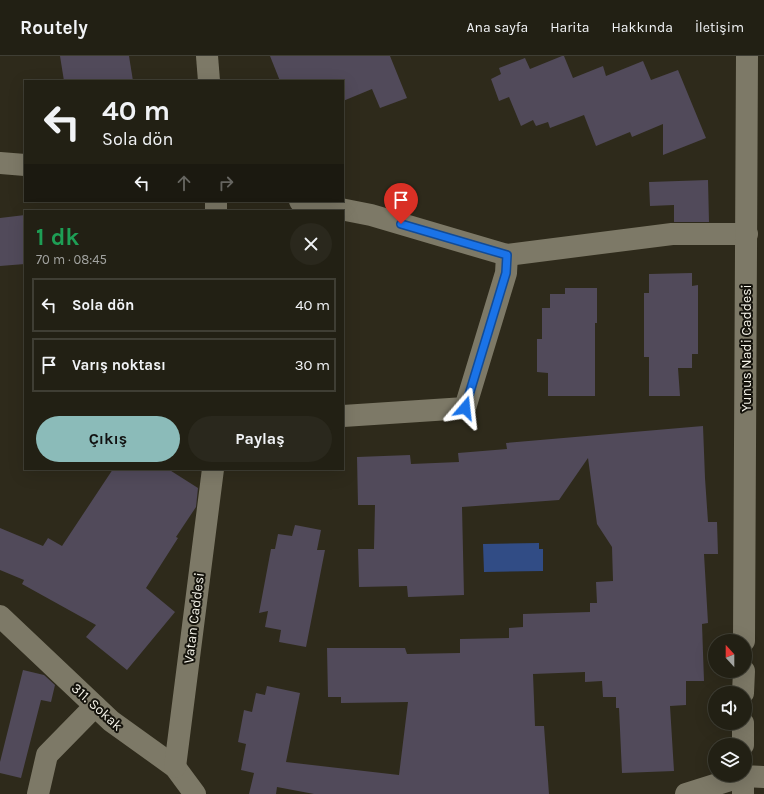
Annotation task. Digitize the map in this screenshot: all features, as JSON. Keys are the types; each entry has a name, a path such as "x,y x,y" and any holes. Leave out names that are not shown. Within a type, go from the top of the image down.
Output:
{"street":[{"path":"207,56 209,80"},
{"name":"Yunus Nadi Caddesi","path":"744,634 747,56"},
{"path":"0,163 24,165"},
{"path":"305,202 371,215 507,255 672,234 747,234"},
{"path":"344,416 465,408 506,273 507,255"},
{"name":"Vatan Caddesi","path":"175,767 213,470"},
{"name":"311. Sokak","path":"0,616 110,721 175,767 195,794"},
{"path":"38,794 47,754 94,706"},
{"path":"686,794 743,782"}],"water":[{"path":"539,543 539,549 543,549 543,571 484,572 483,544"}],"building":[{"path":"60,56 129,56 133,80 64,80"},
{"path":"270,56 390,56 407,98 380,108 372,89 344,101 344,80 280,80"},
{"path":"564,56 573,78 603,66 606,76 643,61 651,80 678,70 706,138 663,155 663,124 632,137 630,132 596,146 584,115 550,128 548,122 536,126 533,120 521,126 509,97 499,101 491,79 501,74 499,68 525,58 530,69"},
{"path":"708,180 709,222 674,222 674,205 650,206 649,182"},
{"path":"24,215 24,264 0,266 0,218"},
{"path":"692,273 692,286 698,285 698,354 692,354 692,368 678,368 680,396 649,396 649,357 644,357 644,293 649,293 649,274"},
{"path":"565,288 597,288 597,323 595,323 595,396 548,396 548,373 537,372 537,339 542,339 542,308 550,308 550,294 565,294"},
{"path":"703,426 708,522 717,522 718,554 704,554 708,623 702,624 704,681 686,681 686,705 670,706 674,771 622,773 619,708 616,708 616,697 603,697 602,681 585,682 585,672 533,674 535,726 544,726 549,794 314,794 277,787 276,794 249,794 254,773 241,770 246,744 238,742 244,710 252,712 256,693 265,695 267,686 300,693 286,762 399,775 408,702 341,703 341,697 328,697 327,648 405,648 407,654 460,653 460,639 509,638 509,628 523,627 523,614 590,612 590,603 597,603 596,582 613,581 612,547 597,524 588,458 559,500 462,507 464,595 408,597 407,586 359,587 358,549 374,549 375,505 358,505 357,457 410,455 411,464 459,462 458,453 507,449 506,443"},
{"path":"112,470 170,470 198,488 196,507 176,537 178,538 146,588 175,612 127,670 86,637 96,625 22,584 24,580 0,570 0,528 43,546 48,538 62,546"},
{"path":"295,525 321,530 317,550 325,550 306,647 279,642 281,630 265,627 268,611 259,613 271,549 275,549 278,534 292,536"},
{"path":"23,670 44,675 55,685 51,702 41,700 21,778 0,773 0,762"}],"route":[{"path":"401,224 507,255 506,273 465,408"}]}
